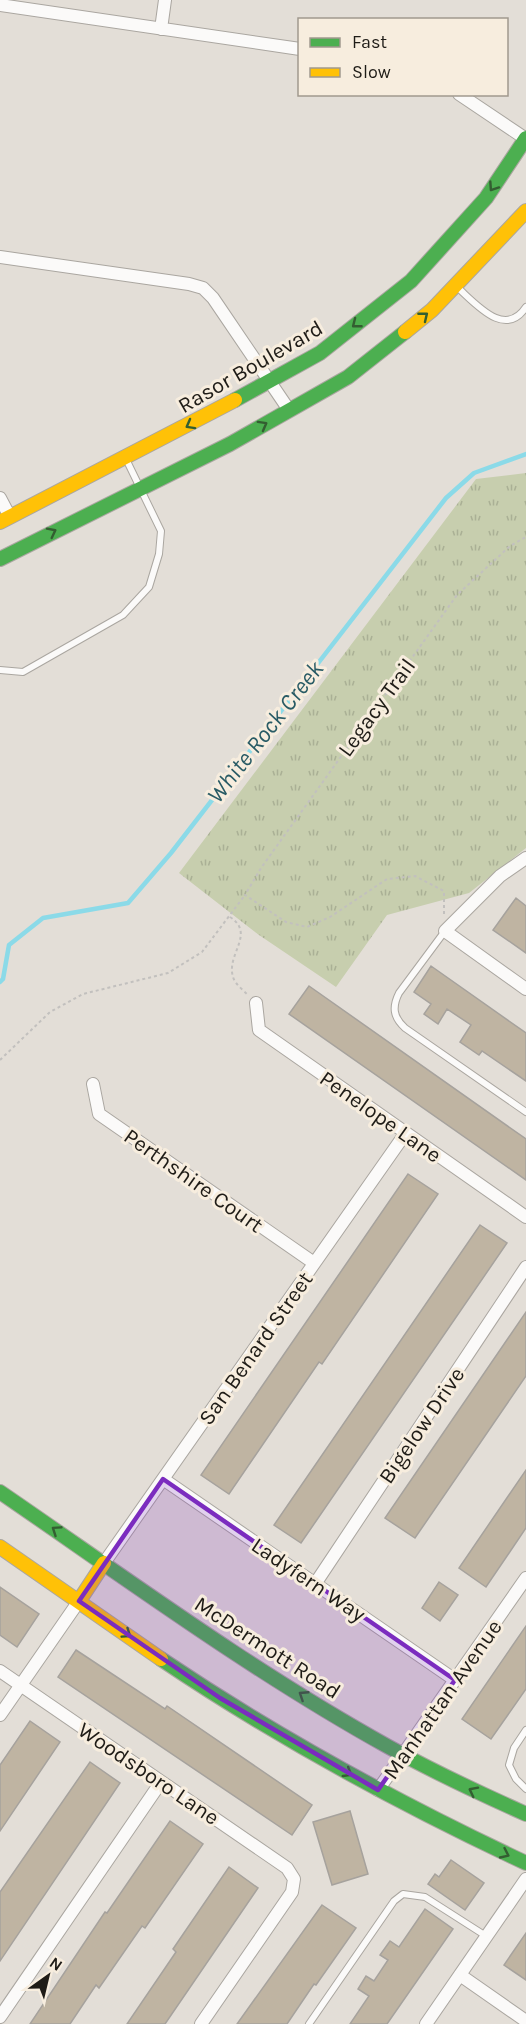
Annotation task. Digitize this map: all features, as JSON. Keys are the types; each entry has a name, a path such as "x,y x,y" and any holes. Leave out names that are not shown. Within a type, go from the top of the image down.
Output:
{"main road":[{"name":"Rasor Boulevard","path":"5,520 321,353 411,281 486,198 526,138"},
{"path":"0,558 142,488 289,411 348,377 432,310 526,211"},
{"name":"McDermott Road","path":"0,1492 321,1707 402,1755 526,1814"},
{"path":"0,1547 220,1698 378,1790 448,1827 526,1863"},
{"path":"79,1601 105,1563"}],"street":[{"path":"160,29 165,0"},
{"path":"0,5 298,49"},
{"path":"462,96 526,138"},
{"path":"0,256 203,288 213,298 289,411"},
{"path":"0,498 5,520"},
{"path":"526,858 500,876 445,931 526,988"},
{"name":"Penelope Lane","path":"256,1003 259,1030 526,1217"},
{"name":"Perthshire Court","path":"93,1084 99,1114 314,1263"},
{"name":"San Benard Street","path":"105,1563 405,1134"},
{"name":"Bigelow Drive","path":"315,1584 526,1267"},
{"name":"Ladyfern Way","path":"163,1479 455,1680"},
{"name":"Manhattan Avenue","path":"378,1790 526,1578"},
{"path":"0,1715 79,1601"},
{"name":"Woodsboro Lane","path":"0,1671 287,1868 294,1879 292,1892 201,2024"},
{"path":"0,2018 161,1782"},
{"path":"426,2024 526,1879"},
{"path":"460,1975 526,2020"}],"lane":[{"path":"456,286 490,317 506,321 520,316 526,307"},
{"path":"0,670 23,672 123,615 149,587 159,554 161,531 126,458"},
{"path":"445,931 399,993 395,1002 394,1015 405,1028 526,1112"},
{"path":"526,1730 514,1748 509,1765 516,1779 526,1789"},
{"path":"309,2024 394,1901 403,1893 425,1897 486,1937"}],"path":[{"name":"Legacy Trail","path":"0,1060 50,1012 83,994 168,973 202,952 230,917 261,868 457,595 502,552 526,537"},
{"path":"245,895 286,922 307,927 330,917 387,879 415,876 444,891"},
{"path":"230,917 241,927 242,937 232,965 232,976 256,1003"}],"highlighted area":[{"path":"163,1479 455,1680 378,1790 220,1698 79,1601"}],"green space":[{"path":"526,473 526,848 469,893 387,915 336,987 259,935 179,873 476,479"}],"building":[{"path":"516,898 526,906 526,953 493,930"},
{"path":"431,966 526,1033 526,1081 482,1051 479,1055 460,1042 471,1025 447,1009 438,1024 424,1014 431,1004 414,992"},
{"path":"309,986 526,1139 526,1180 289,1014"},
{"path":"408,1174 438,1194 322,1364 319,1362 229,1494 201,1475"},
{"path":"480,1225 507,1243 301,1543 274,1525"},
{"path":"526,1312 526,1376 415,1538 385,1518"},
{"path":"526,1470 526,1528 486,1587 459,1568"},
{"path":"439,1582 458,1595 440,1621 422,1608"},
{"path":"0,1587 39,1614 17,1647 0,1635"},
{"path":"526,1626 526,1689 491,1739 462,1719"},
{"path":"76,1650 165,1709 167,1706 312,1805 292,1835 58,1677"},
{"path":"30,1721 60,1742 0,1831 0,1765"},
{"path":"90,1762 120,1783 0,1961 0,1892"},
{"path":"350,1811 368,1874 332,1885 313,1822"},
{"path":"170,1821 203,1844 145,1928 142,1926 99,1988 96,1985 70,2024 30,2024 105,1912 107,1913"},
{"path":"451,1860 484,1883 465,1910 428,1884 435,1874 439,1877"},
{"path":"229,1867 258,1888 165,2024 127,2024 176,1952 173,1949"},
{"path":"322,1905 356,1928 316,1985 314,1984 287,2024 237,2024"},
{"path":"425,1909 453,1929 387,2024 350,2024 369,1996 358,1989 366,1976 374,1981 388,1960 380,1955 390,1941 399,1947"},
{"path":"526,1933 526,1980 504,1965"}],"waterway":[{"name":"White Rock Creek","path":"0,982 3,979 9,945 43,918 128,903 171,853 446,498 474,473 526,454"}],"traffic: fast":[{"path":"235,400 320,353 411,281 486,198 526,138"},
{"path":"0,559 230,444 348,377 405,332"},
{"path":"0,1492 190,1624 287,1687 404,1755 526,1814"},
{"path":"161,1659 249,1715 340,1768 526,1863"}],"traffic: slow":[{"path":"405,332 432,310 526,211"},
{"path":"0,522 235,400"},
{"path":"0,1547 161,1659"},
{"path":"79,1601 104,1563"}]}
